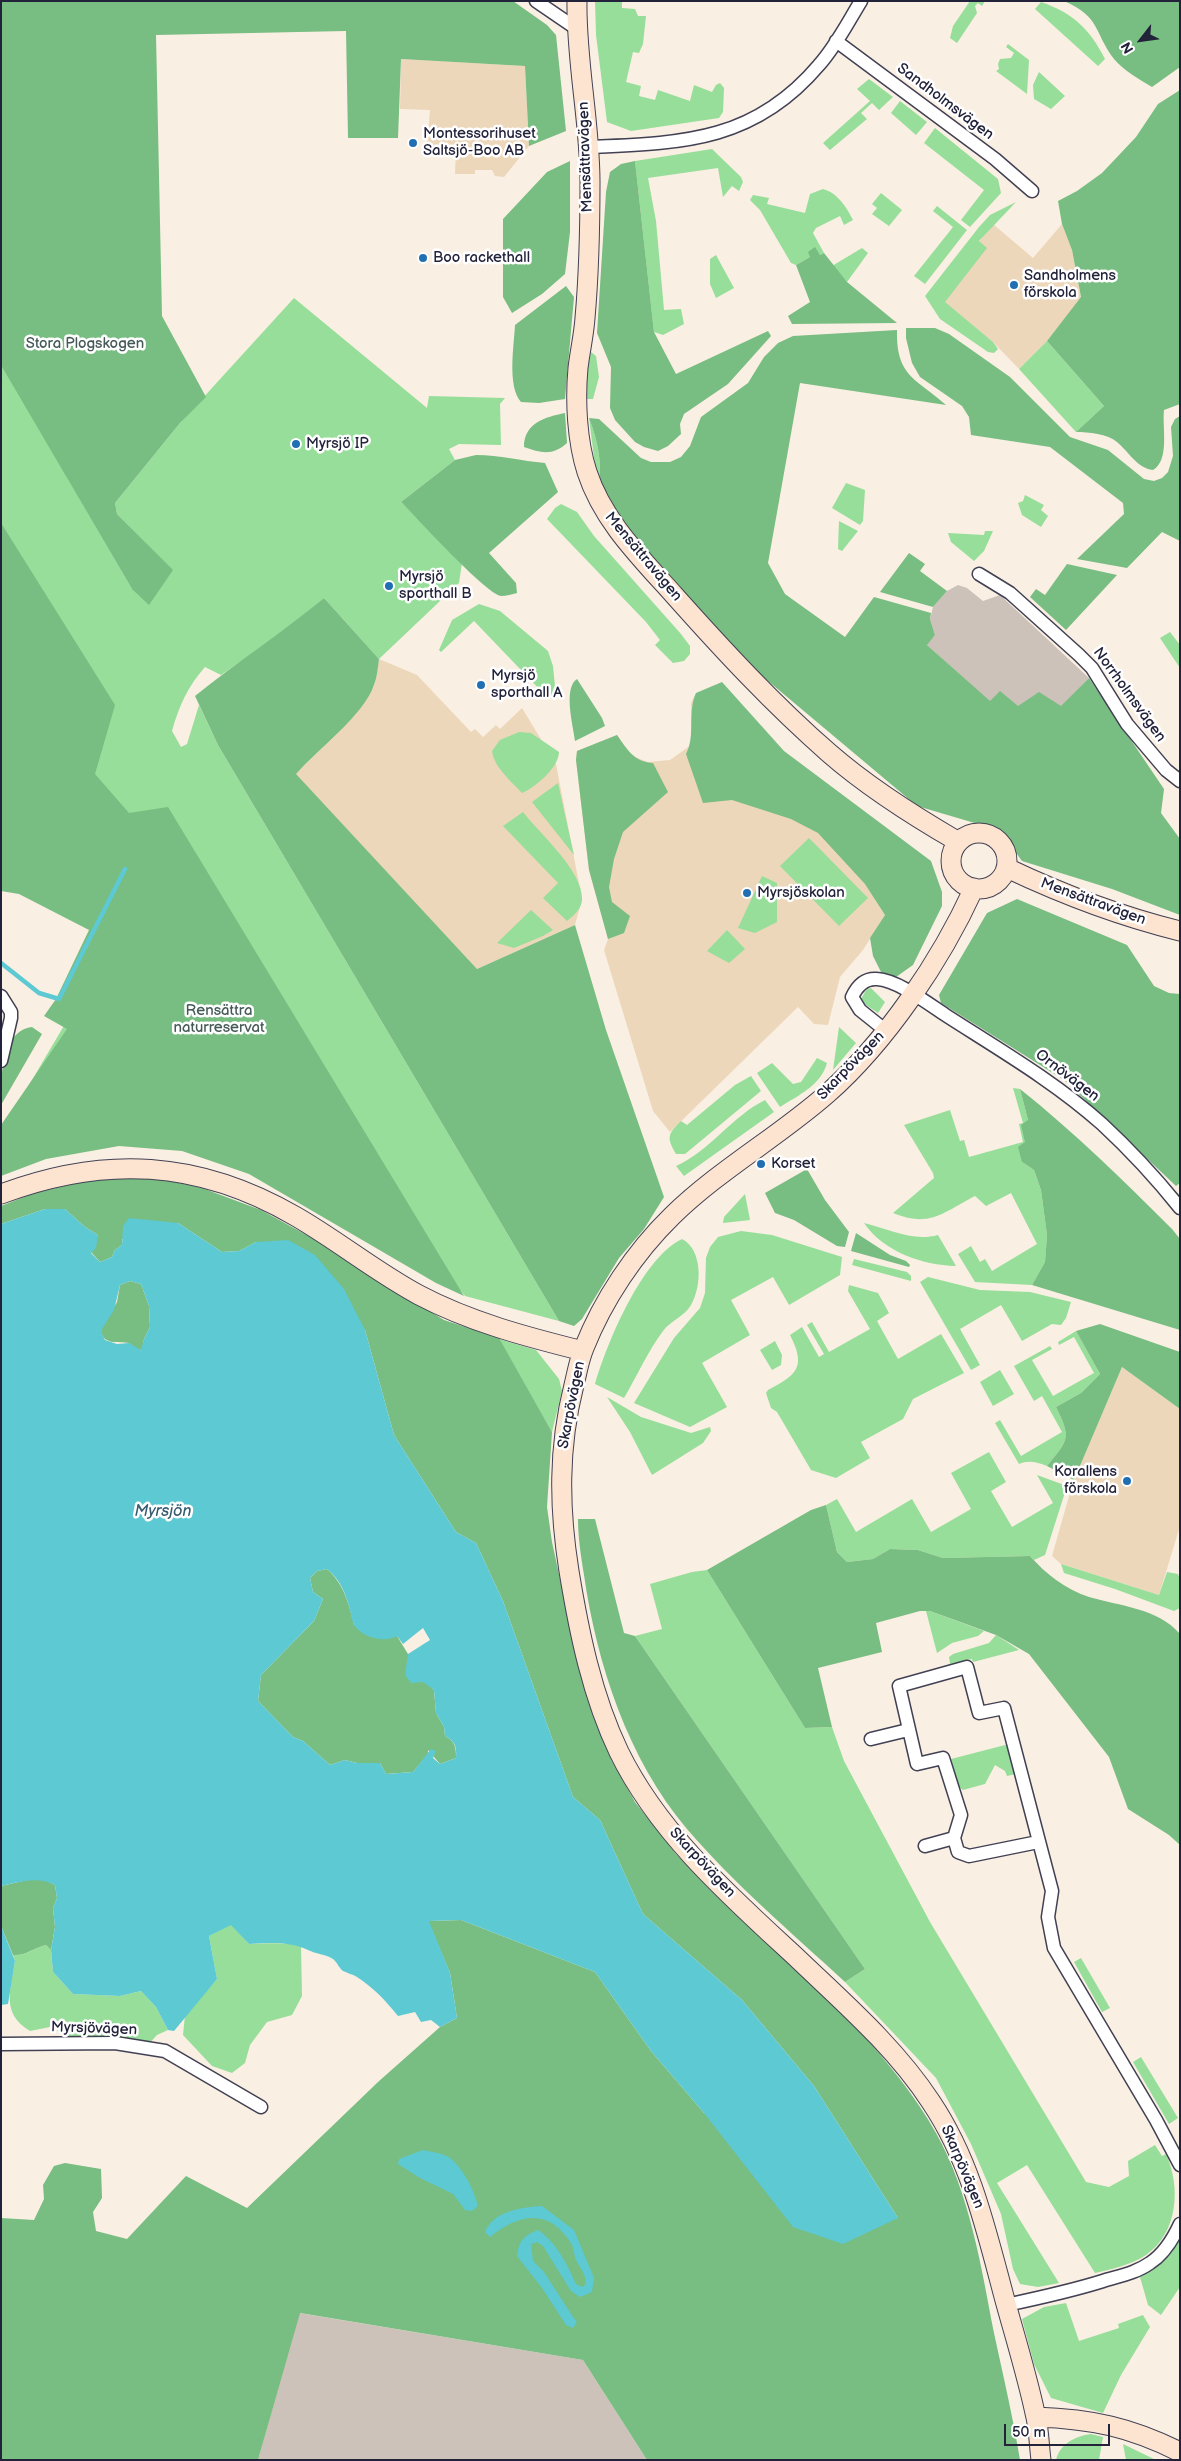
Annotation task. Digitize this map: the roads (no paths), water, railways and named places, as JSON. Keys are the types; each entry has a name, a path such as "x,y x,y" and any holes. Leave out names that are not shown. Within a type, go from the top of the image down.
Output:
{"street":[{"path":"536,1 577,29"},
{"name":"Mensättravägen","path":"577,1 577,29 589,147 590,182 585,319 578,369 578,402 585,461 595,494 608,517 636,553 774,702 830,754 883,795 957,842"},
{"path":"589,147 674,143 704,137 734,128 775,106 800,86 821,64 861,1"},
{"name":"Sandholmsvägen","path":"836,41 1032,190"},
{"name":"Norrholmsvägen","path":"979,574 1010,592 1092,668 1127,724 1166,770 1180,781"},
{"path":"972,833 993,837 1005,850 1007,868 1003,877 995,884 984,889 974,888 960,880 952,866 950,854 957,842 972,833"},
{"name":"Mensättravägen","path":"1007,868 1066,896 1141,921 1180,931"},
{"name":"Skarpövägen","path":"974,888 954,930 914,995 828,1093 673,1215 632,1261 606,1304 582,1351 565,1422 561,1464 561,1511 577,1617 597,1694 620,1753 653,1808 706,1871 860,2017 898,2058 930,2100 950,2133 980,2205 1036,2417 1041,2460"},
{"name":"Ornövägen","path":"885,1030 860,1010 852,997 859,985 867,980 884,979 914,995 1025,1065 1072,1098 1125,1145 1180,1208"},
{"path":"1,996 11,1012 12,1018 1,1061"},
{"name":"Skarpövägen","path":"1,1194 34,1181 73,1172 108,1168 169,1171 216,1182 263,1199 296,1216 386,1274 444,1308 524,1336 582,1351"},
{"path":"1038,1842 969,1856 958,1852 954,1838 961,1815 944,1758 918,1764 908,1730 899,1686 967,1667 979,1713 1004,1708 1052,1891 1048,1917 1054,1948 1156,2120 1180,2165"},
{"path":"871,1739 908,1730"},
{"path":"925,1846 954,1838"},
{"name":"Myrsjövägen","path":"1,2044 115,2043 165,2051 261,2106"},
{"path":"1006,2305 1058,2294 1136,2272 1162,2252 1171,2242 1180,2224"},
{"path":"1036,2417 1098,2423 1126,2428 1180,2452"}],"water":[{"name":"Myrsjön","path":"45,1209 65,1209 85,1227 98,1235 96,1248 91,1253 100,1262 112,1257 115,1250 122,1245 123,1226 129,1218 178,1223 222,1252 239,1251 256,1242 288,1240 315,1255 344,1289 365,1330 394,1435 456,1532 476,1543 503,1601 573,1797 600,1820 643,1914 742,2000 814,2086 898,2218 843,2244 793,2227 704,2113 651,2051 595,1972 461,1920 429,1921 450,1973 457,2018 440,2027 431,2020 421,2022 415,2012 398,2016 374,1990 357,1977 343,1971 330,1957 286,1944 249,1944 231,1925 209,1936 217,1979 174,2031 168,2030 156,2007 141,1991 120,1996 73,1994 53,1972 51,1950 55,1927 53,1908 57,1898 55,1885 35,1880 1,1886 1,1224","holes":["130,1281 141,1284 149,1306 150,1327 141,1350 129,1343 117,1344 105,1340 102,1334 102,1329 114,1310 120,1285","327,1569 336,1577 342,1587 354,1625 363,1633 380,1639 397,1636 403,1644 423,1628 430,1640 408,1654 405,1675 411,1683 423,1682 434,1690 436,1713 444,1727 445,1736 455,1745 456,1758 440,1764 433,1758 436,1751 431,1749 413,1772 386,1774 380,1763 357,1763 345,1760 330,1765 303,1741 293,1737 258,1701 261,1675 314,1621 323,1599 313,1592 310,1578 317,1571"]},
{"path":"1,1926 15,1961 8,2004 1,2005"},
{"path":"423,2150 444,2155 455,2162 474,2193 478,2206 472,2211 465,2210 453,2194 420,2178 398,2164 399,2159"},
{"path":"542,2206 574,2230 594,2278 592,2292 580,2297 571,2291 543,2246 537,2242 531,2244 533,2261 544,2272 577,2322 573,2328 566,2325 542,2288 517,2256 519,2246 523,2240 529,2234 538,2230 556,2247 576,2284 582,2287 586,2282 585,2276 576,2260 572,2245 563,2233 554,2225 534,2218 512,2223 490,2237 485,2232 495,2219 502,2215 518,2209"}],"waterway":[{"path":"1,963 39,993 59,999 125,869"}],"place":[{"name":"Montessorihuset Saltsjö-Boo AB","path":"413,143"},
{"name":"Boo rackethall","path":"423,258"},
{"name":"Sandholmens förskola","path":"1014,285"},
{"name":"Myrsjö IP","path":"296,444"},
{"name":"Myrsjö sporthall B","path":"389,586"},
{"name":"Myrsjö sporthall A","path":"481,685"},
{"name":"Myrsjöskolan","path":"747,893"},
{"name":"Korset","path":"761,1164"},
{"name":"Korallens förskola","path":"1127,1481"}],"park label":[{"name":"Stora Plogskogen","path":"85,344"},
{"name":"Rensättra naturreservat","path":"219,1020"}]}
